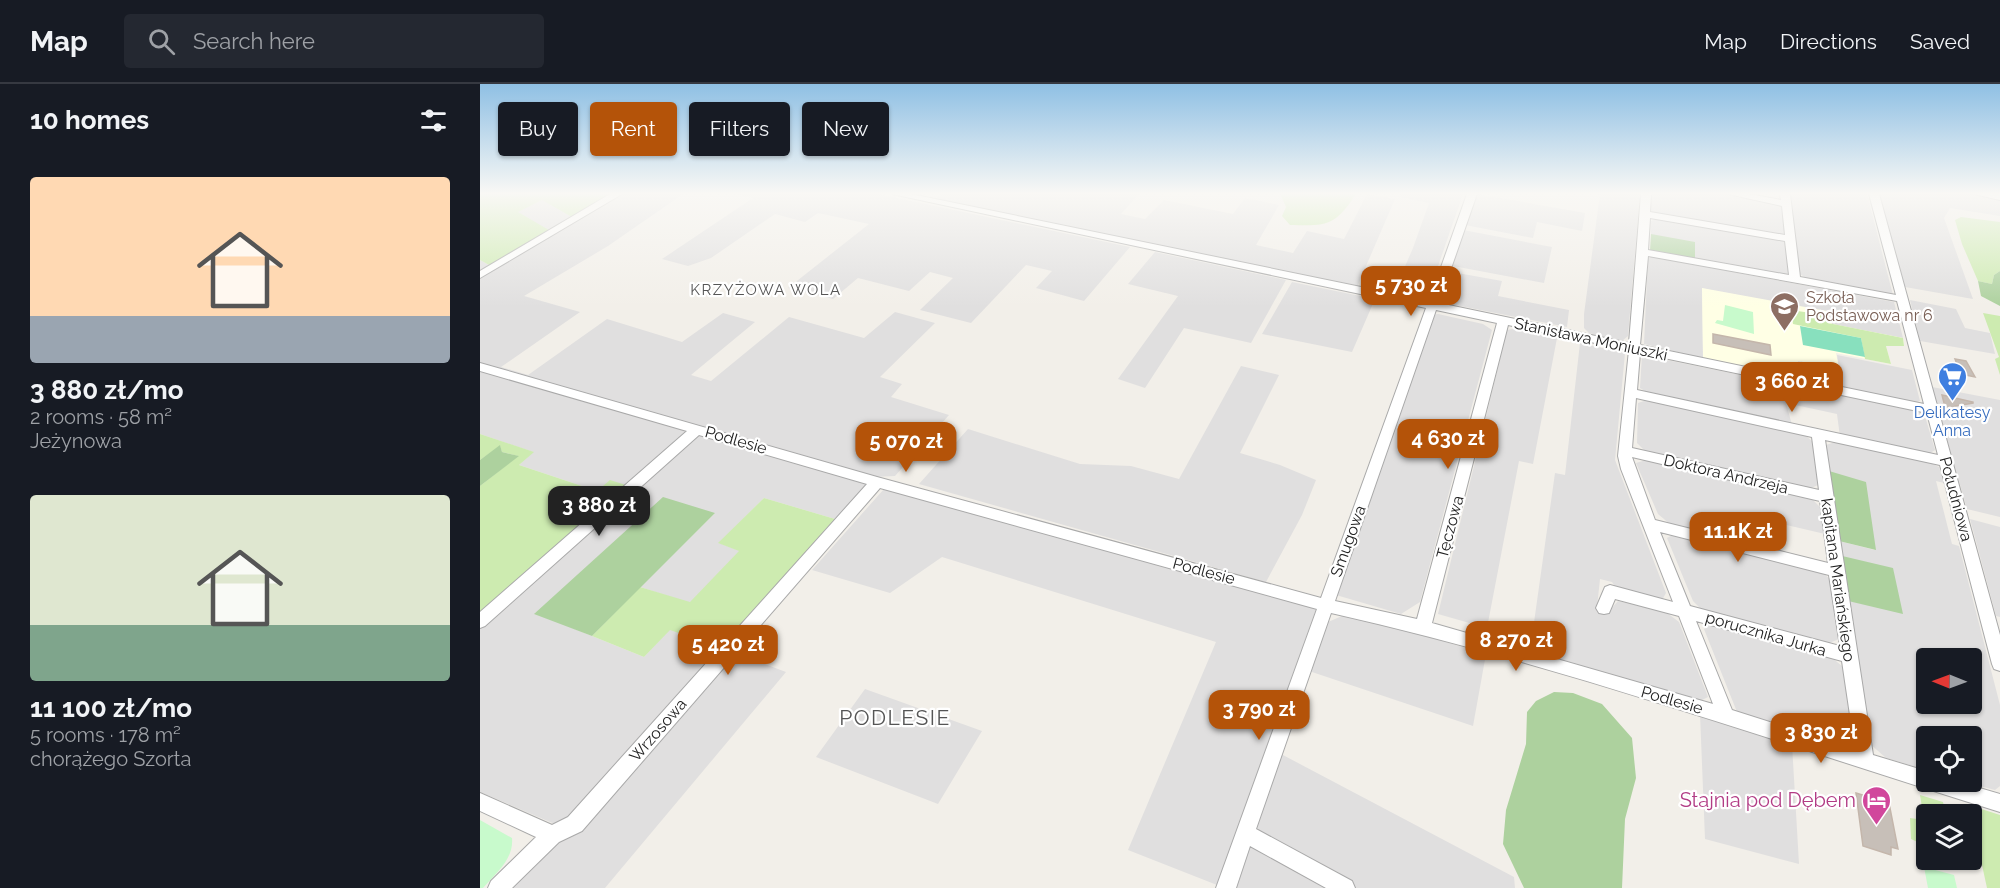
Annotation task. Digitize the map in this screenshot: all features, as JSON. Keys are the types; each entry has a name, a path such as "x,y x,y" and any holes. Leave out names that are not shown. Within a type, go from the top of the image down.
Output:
{"street":[{"path":"480,275 554,232"},
{"name":"Stanisława Moniuszki","path":"1076,232 1932,410"},
{"name":"Smugowa","path":"1226,888 1458,232"},
{"path":"1644,232 1626,451 1628,469 1726,716"},
{"path":"1747,232 1791,239"},
{"path":"1790,232 1795,281"},
{"name":"Południowa","path":"1884,232 2000,664"},
{"path":"1643,252 1902,299"},
{"name":"Tęczowa","path":"1424,627 1503,321"},
{"name":"Podlesie","path":"480,368 877,482 1325,605 1424,627 1726,716 1916,777"},
{"path":"1632,393 1947,462"},
{"path":"480,621 698,429"},
{"name":"kapitana Mariańskiego","path":"1818,435 1865,760"},
{"name":"Doktora Andrzeja","path":"1626,451 1826,497"},
{"name":"Wrzosowa","path":"498,888 552,835 575,824 714,666 783,593 877,482"},
{"path":"1650,524 1836,571"},
{"name":"porucznika Jurka","path":"1604,608 1610,591 1849,657"},
{"path":"1964,792 2000,803"},
{"path":"480,802 552,835"},
{"path":"1245,833 1345,888"}],"shaded area":[{"path":"507,232 629,232 524,296 580,312 501,367 528,375 607,319 682,342 723,313 755,322 691,375 711,381 789,317 864,338 895,312 935,323 880,377 902,384 891,397 949,415 895,476 873,477 835,519 764,498 719,543 740,551 690,603 640,587 715,513 535,613 644,657 670,629 786,672 605,888 500,888 557,825 480,792 480,626 597,491 519,465 533,452 480,434 480,260 489,265"},
{"path":"703,232 750,232 711,258 688,266 662,259"},
{"path":"859,232 1056,232 1130,247 1084,301 1036,288 1052,271 1026,265 971,323 920,310 953,278 930,272 909,291 858,278 833,299 788,288"},
{"path":"1091,232 1264,232 1256,245 1293,253 1307,232 1344,239 1348,232 1381,232 1357,287"},
{"path":"1419,232 1450,232 1428,295 1415,299 1363,288 1373,266 1403,271"},
{"path":"1463,232 1552,247 1544,283 1453,266"},
{"path":"1499,232 1535,232 1533,238"},
{"path":"1595,232 1637,232 1628,336 1622,341 1589,333 1584,328"},
{"path":"1651,232 1737,232 1780,239 1788,244 1790,273 1782,275 1695,259 1651,234"},
{"path":"1757,232 1785,232 1778,235"},
{"path":"1795,232 1877,232 1893,295 1809,280 1800,274"},
{"path":"1889,232 1949,232 1973,299 1905,287"},
{"path":"1155,252 1286,280 1251,343 1184,328 1145,388 1118,379 1178,296 1128,284"},
{"path":"1648,258 1894,302 1903,338 1832,324 1702,288 1703,358 1644,344"},
{"path":"1452,272 1502,281 1498,296 1569,310 1567,327 1450,304 1443,298"},
{"path":"1292,282 1375,299 1352,352 1262,334"},
{"name":"Szkoła Podstawowa nr 6","path":"1702,288 1827,311 1832,324 1903,338 1904,346 1886,346 1891,364 1836,353 1839,369 1798,361 1799,378 1703,358"},
{"path":"1910,300 1956,309 1965,328 1990,333 1995,354 1920,341"},
{"path":"1438,314 1483,324 1492,330 1420,602 1401,614 1336,595 1433,315"},
{"path":"1507,330 1557,338 1533,464 1519,461 1487,628 1438,614"},
{"path":"1580,343 1625,353 1615,460 1666,593 1662,600 1616,588 1612,582 1600,579 1597,607 1609,611 1618,601 1666,612 1679,622 1708,697 1698,702 1530,651 1555,473 1565,475"},
{"path":"1642,355 1917,411 1925,416 1935,450 1927,455 1840,437 1837,414 1786,403 1792,425 1648,393 1640,388"},
{"path":"1837,355 1912,370 1920,401 1914,403 1803,380 1801,361 1839,368"},
{"path":"1241,366 1279,375 1240,453 1280,465 1316,480 1302,515 1266,582 919,484 968,429 1080,464 1131,466 1179,479"},
{"path":"1932,387 2000,400 2000,517 1967,509"},
{"path":"1647,400 1805,435 1813,442 1818,485 1809,489 1645,451 1637,443 1638,403"},
{"path":"1835,442 1931,463 1939,467 1944,483 1936,481 1952,544 1959,546 2000,705 2000,786 1995,790 1982,787 1982,726 1916,726 1916,767 1886,758 1869,743 1839,541 1875,550 1829,471 1826,445"},
{"path":"1646,460 1811,498 1821,508 1825,534 1765,520 1766,549 1671,525 1658,514 1636,463"},
{"path":"884,489 1317,607 1217,885 1128,850 1216,642 942,557 890,593 812,570"},
{"path":"1970,519 2000,527 2000,617 1996,616"},
{"path":"1674,534 1823,573 1831,580 1839,639 1827,644 1704,612 1693,601 1667,538"},
{"path":"1349,613 1486,654 1473,726 1309,671 1328,622"},
{"path":"1712,624 1830,656 1843,667 1853,739 1846,743 1737,712 1704,629"},
{"path":"865,689 982,731 938,804 816,757"},
{"path":"1700,714 1792,744 1799,864 1705,839"},
{"path":"1281,754 1514,877 1515,888 1235,888"}],"green space":[{"path":"480,232 546,232 489,265 480,260"},
{"path":"1958,232 2000,232 2000,271 1994,275 1992,284 1978,281"},
{"path":"1651,234 1695,242 1695,259 1650,251"},
{"path":"2000,271 2000,306 1981,296 1978,281 1992,284 1994,275"},
{"path":"1725,305 1753,312 1754,334 1715,323 1717,320 1723,321"},
{"path":"1791,310 1824,315 1824,312 1827,312 1828,323 1903,338 1904,346 1886,346 1891,364 1865,359 1861,338 1793,324"},
{"path":"1983,313 2000,316 2000,375 1995,359 1999,357"},
{"path":"1800,326 1861,338 1865,357 1803,345"},
{"path":"480,434 534,452 519,465 597,491 610,480 629,486 480,615 480,486 518,456 502,452 500,446 480,460"},
{"path":"500,445 502,452 519,456 480,486 480,460"},
{"path":"1829,471 1866,482 1876,550 1839,541"},
{"path":"663,497 715,513 592,636 534,614"},
{"path":"764,498 835,519 771,598 724,649 670,630 644,657 592,636 640,587 690,602 739,551 718,543"},
{"path":"1838,555 1893,568 1903,614 1844,600"},
{"path":"1554,692 1573,693 1602,704 1632,738 1636,778 1625,819 1622,888 1524,888 1503,844 1506,810 1526,744 1527,712 1536,701"},
{"path":"1920,795 1944,804 1921,804"},
{"path":"1982,809 2000,815 2000,888 1987,888 1982,865"},
{"path":"1910,818 1916,819 1916,841 1911,839"},
{"path":"480,820 512,838 512,846 507,859 483,888 480,888"},
{"path":"1925,870 1954,875 1957,888 1928,888"}],"building":[{"path":"1713,334 1770,345 1771,355 1713,343"},
{"path":"1955,359 1966,361 1975,377 1961,374"},
{"name":"Delikatesy Anna","path":"1942,395 1973,403 1955,406 1956,413 1946,411"},
{"name":"Stajnia pod Dębem","path":"1856,793 1889,803 1898,849 1891,847 1891,855 1863,846"}],"place":[{"name":"Szkoła Podstawowa nr 6","path":"1785,332"},
{"name":"Delikatesy Anna","path":"1952,402"},
{"name":"Stajnia pod Dębem","path":"1877,826"}],"district":[{"name":"KRZYŻOWA WOLA","path":"766,290"},
{"name":"PODLESIE","path":"895,717"}]}
